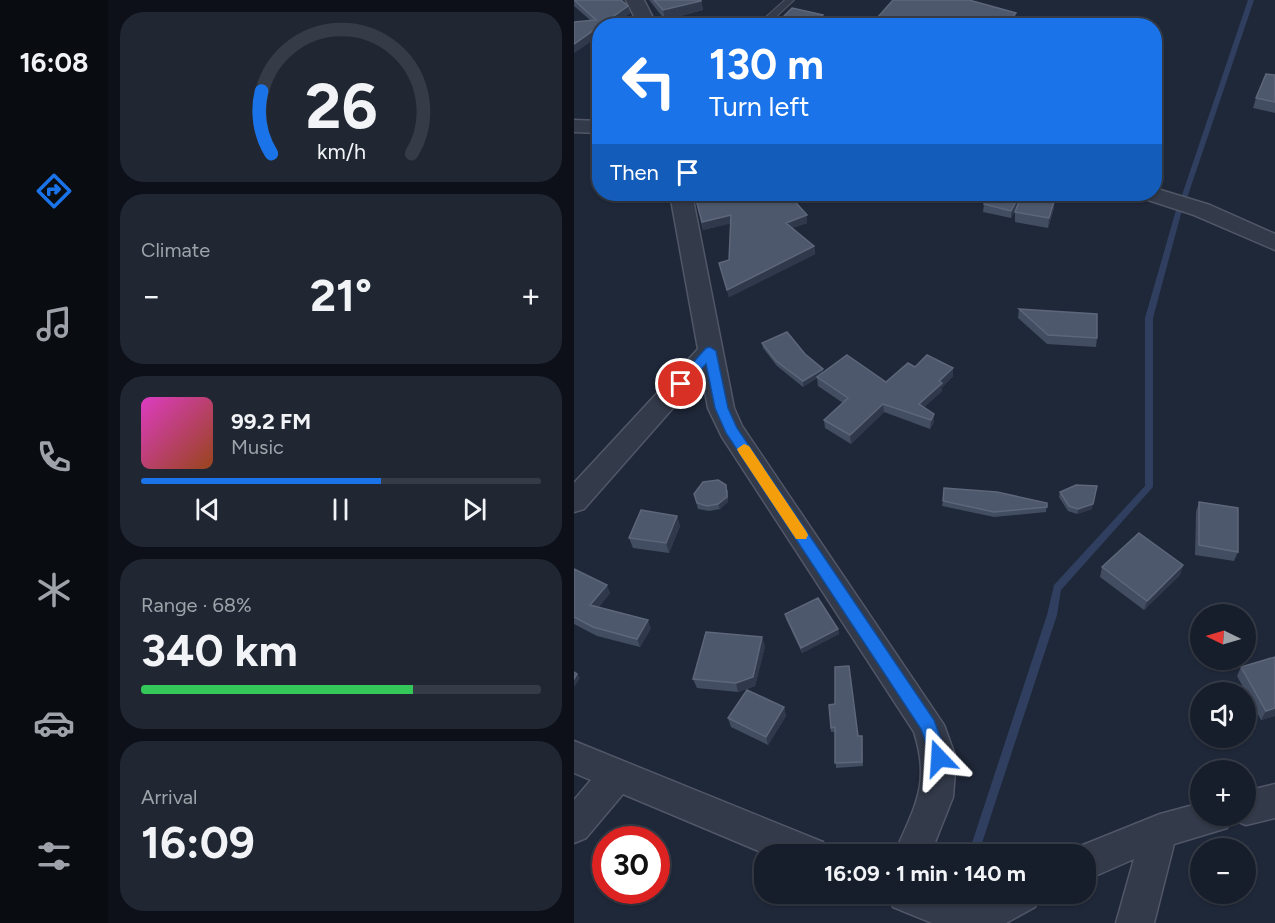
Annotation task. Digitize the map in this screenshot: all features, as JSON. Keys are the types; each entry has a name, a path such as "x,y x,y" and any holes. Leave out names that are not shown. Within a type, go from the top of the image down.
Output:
{"street":[{"path":"635,0 644,18"},
{"path":"574,126 592,127"},
{"path":"1162,197 1202,210 1274,243"},
{"path":"682,201 721,408 731,430 928,725 939,758 936,796 916,844"},
{"path":"574,501 710,351"},
{"path":"574,757 783,844"},
{"path":"574,826 617,776"},
{"path":"1256,806 1274,801"},
{"path":"1096,858 1160,831 1190,823"},
{"path":"1135,923 1160,831"},
{"path":"931,904 975,922 1005,904"}],"lane":[{"path":"769,18 790,0"}],"building":[{"path":"574,0 621,0 628,6 611,18 594,18"},
{"path":"654,0 701,0 701,1 663,10"},
{"path":"893,0 969,0 1016,13 1012,18 877,18"},
{"path":"792,8 823,15 820,18 782,18"},
{"path":"592,20 592,31 574,44 574,22"},
{"path":"1266,74 1275,75 1275,102 1256,98"},
{"path":"696,201 794,201 807,215 786,223 814,246 727,290 719,263 729,260 731,215 702,222"},
{"path":"986,201 1016,201 1011,211 984,204"},
{"path":"1019,201 1054,201 1049,218 1015,212"},
{"path":"1019,309 1097,314 1097,338 1048,335"},
{"path":"787,332 805,354 823,369 803,381 776,361 762,343"},
{"path":"847,355 886,382 908,363 915,367 927,355 953,368 939,381 942,383 919,404 934,414 931,420 883,404 850,435 824,420 848,398 817,377"},
{"path":"718,480 726,485 727,497 718,504 707,506 697,503 694,494 703,482"},
{"path":"1076,485 1097,486 1093,504 1078,509 1069,506 1060,492"},
{"path":"944,488 997,492 1047,503 1047,507 994,512 943,501"},
{"path":"1199,502 1238,508 1238,552 1199,545"},
{"path":"641,510 677,516 666,543 629,538"},
{"path":"1139,533 1183,565 1147,601 1102,567"},
{"path":"574,569 607,585 590,605 648,620 637,639 593,627 574,617"},
{"path":"818,598 838,629 801,648 785,614"},
{"path":"706,632 762,637 753,677 736,683 693,679"},
{"path":"1275,657 1275,708 1266,711 1256,693 1256,682 1250,682 1243,670 1256,670 1256,663"},
{"path":"849,666 858,736 862,736 862,762 835,763 835,727 831,728 829,705 835,704 835,667"},
{"path":"747,690 784,707 766,737 728,718"}],"waterway":[{"path":"1184,198 1251,0"},
{"path":"977,844 1052,615 1057,588 1149,487 1149,318 1179,210"}],"slow traffic":[{"path":"744,449 801,535"}],"route":[{"path":"681,384 710,351 721,408 731,430 928,725 939,758"}]}
